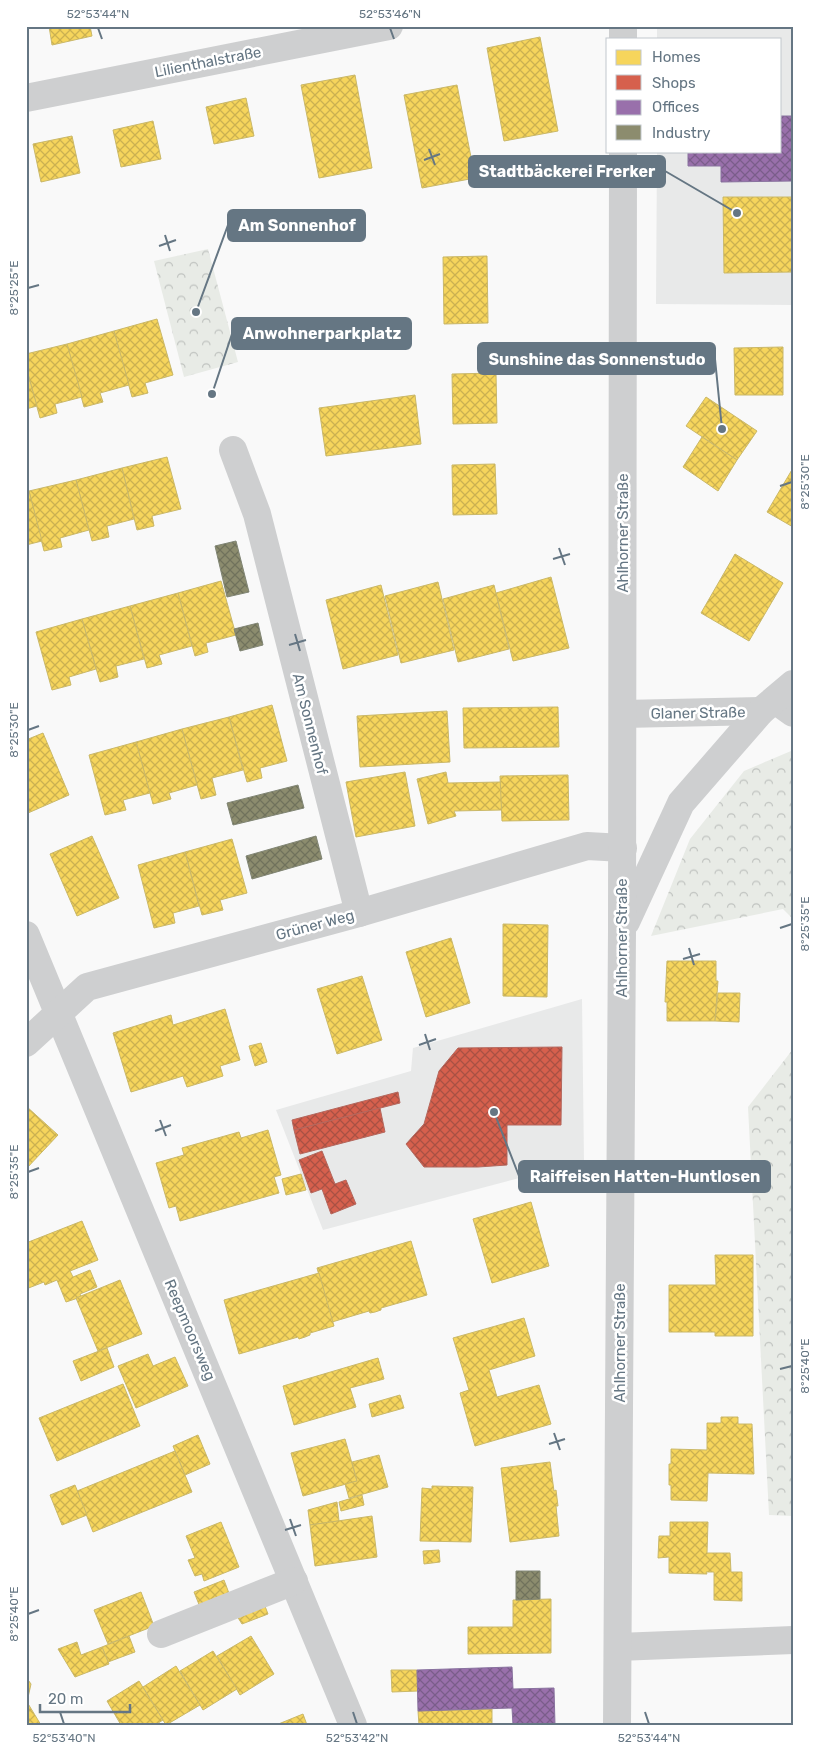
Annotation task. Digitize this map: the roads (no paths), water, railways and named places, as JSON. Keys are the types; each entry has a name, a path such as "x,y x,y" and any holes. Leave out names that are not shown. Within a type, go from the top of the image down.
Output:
{"street":[{"name":"Lilienthalstraße","path":"26,98 389,26"},
{"name":"Ahlhorner Straße","path":"618,1725 623,848 623,152"},
{"name":"Am Sonnenhof","path":"233,450 257,514 359,913"},
{"name":"Glaner Straße","path":"623,714 780,702"},
{"path":"622,930 681,803 780,702"},
{"name":"Grüner Weg","path":"26,1043 87,987 359,913 588,846 623,848"},
{"name":"Reepmoorsweg","path":"26,936 353,1725"},
{"path":"161,1634 294,1581"},
{"path":"618,1647 793,1640"}],"place":[{"name":"Stadtbäckerei Frerker","path":"737,213"},
{"name":"Am Sonnenhof","path":"196,312"},
{"name":"Anwohnerparkplatz","path":"212,394"},
{"name":"Sunshine das Sonnenstudo","path":"722,429"},
{"name":"Raiffeisen Hatten-Huntlosen","path":"494,1112"}]}
